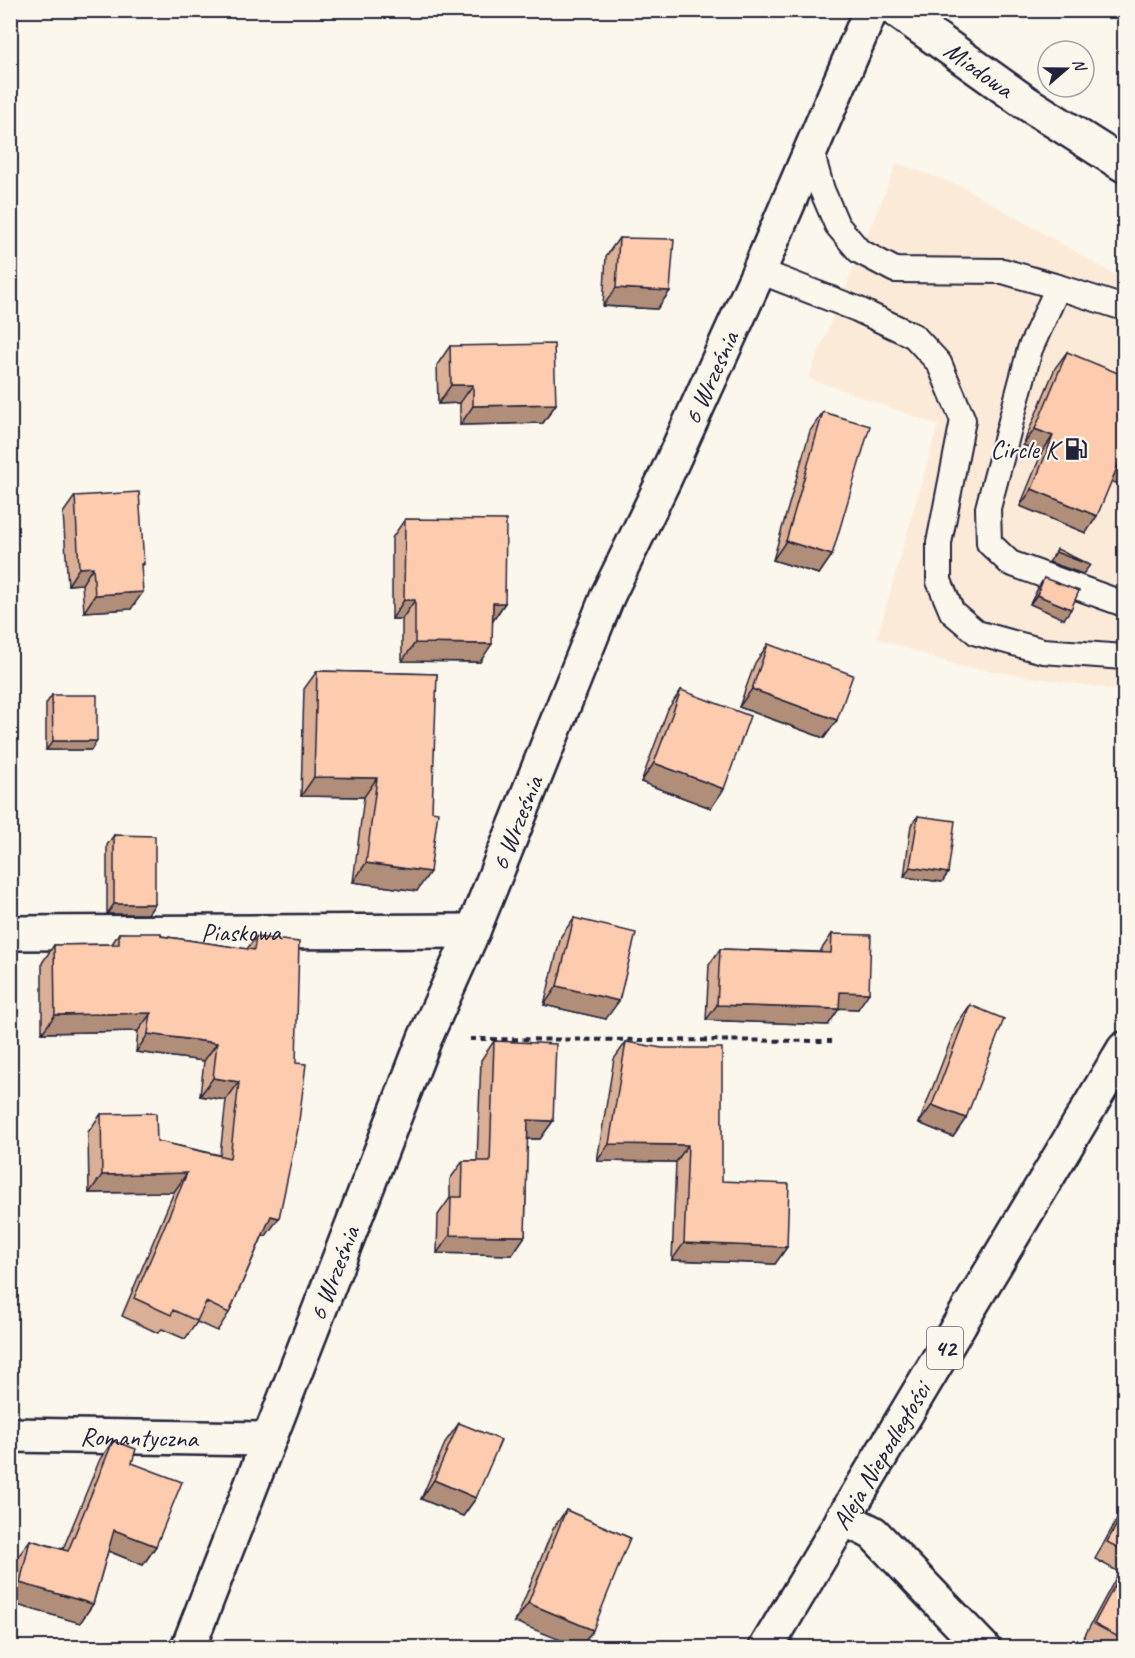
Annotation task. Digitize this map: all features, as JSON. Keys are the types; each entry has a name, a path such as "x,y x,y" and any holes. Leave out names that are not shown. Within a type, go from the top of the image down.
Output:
{"street":[{"name":"6 Września","path":"188,1647 425,1038 473,931 608,596 759,272 871,10"},
{"name":"Miodowa","path":"896,10 1016,96 1125,165"},
{"name":"Piaskowa","path":"10,933 473,931"},
{"name":"Aleja Niepodległości","path":"766,1647 1125,1049"},
{"name":"Romantyczna","path":"10,1435 268,1439"},
{"path":"843,1518 873,1533 983,1647"}],"lane":[{"path":"811,151 822,190 837,225 859,251 895,270 1003,271 1125,308"},
{"path":"759,272 857,309 914,336 939,363 963,420 939,543 939,581 952,612 977,633 1042,651 1125,657"},
{"path":"1058,286 1030,349 988,508 989,543 1010,563 1125,604"}],"path":[{"path":"425,1038 832,1041"}],"shaded area":[{"path":"897,163 963,187 1124,280 1124,691 959,666 877,638 938,425 808,378"}],"building":[{"path":"619,238 674,239 670,291 616,288"},
{"path":"554,344 556,404 473,406 473,385 451,385 450,346"},
{"name":"Circle K","path":"1067,352 1125,376 1125,465 1119,463 1097,516 1032,489 1053,436 1035,429"},
{"path":"823,412 870,426 832,555 786,541"},
{"path":"139,492 144,564 141,564 143,592 95,595 93,567 79,568 75,496"},
{"path":"405,519 506,520 505,603 493,603 492,644 415,643 415,600 404,600"},
{"path":"1057,549 1090,565 1056,552"},
{"path":"1044,578 1079,591 1071,609 1037,595"},
{"path":"768,644 853,675 837,720 752,689"},
{"path":"317,671 437,674 432,811 438,812 430,872 366,863 377,778 314,777"},
{"path":"681,690 750,716 724,789 654,763"},
{"path":"52,695 97,695 97,741 53,741"},
{"path":"918,816 955,821 948,873 910,867"},
{"path":"114,835 155,836 155,904 114,904"},
{"path":"574,918 636,933 619,1001 557,986"},
{"path":"119,933 161,933 161,936 254,950 256,937 299,942 296,1063 306,1064 298,1129 279,1218 271,1216 229,1313 206,1302 197,1321 173,1310 171,1315 134,1298 187,1173 102,1175 101,1114 156,1113 157,1141 230,1158 239,1082 213,1078 217,1043 148,1034 151,1013 55,1015 54,945 119,944"},
{"path":"832,934 871,935 869,993 840,992 839,1009 717,1005 720,949 831,953"},
{"path":"970,1005 1004,1019 966,1118 932,1105"},
{"path":"494,1041 556,1044 553,1121 528,1120 525,1236 450,1235 451,1197 462,1197 463,1161 490,1161"},
{"path":"626,1042 662,1048 722,1048 722,1181 789,1184 787,1247 684,1243 688,1145 609,1144"},
{"path":"459,1423 501,1440 476,1498 434,1480"},
{"path":"113,1441 136,1449 132,1463 182,1482 156,1546 114,1530 93,1604 20,1583 30,1540 68,1551"},
{"path":"566,1510 630,1538 593,1630 528,1603"},
{"path":"1125,1510 1125,1551 1107,1542"},
{"path":"1125,1566 1125,1640 1124,1640 1094,1624"}],"place":[{"name":"Circle K","path":"1076,449"}]}
